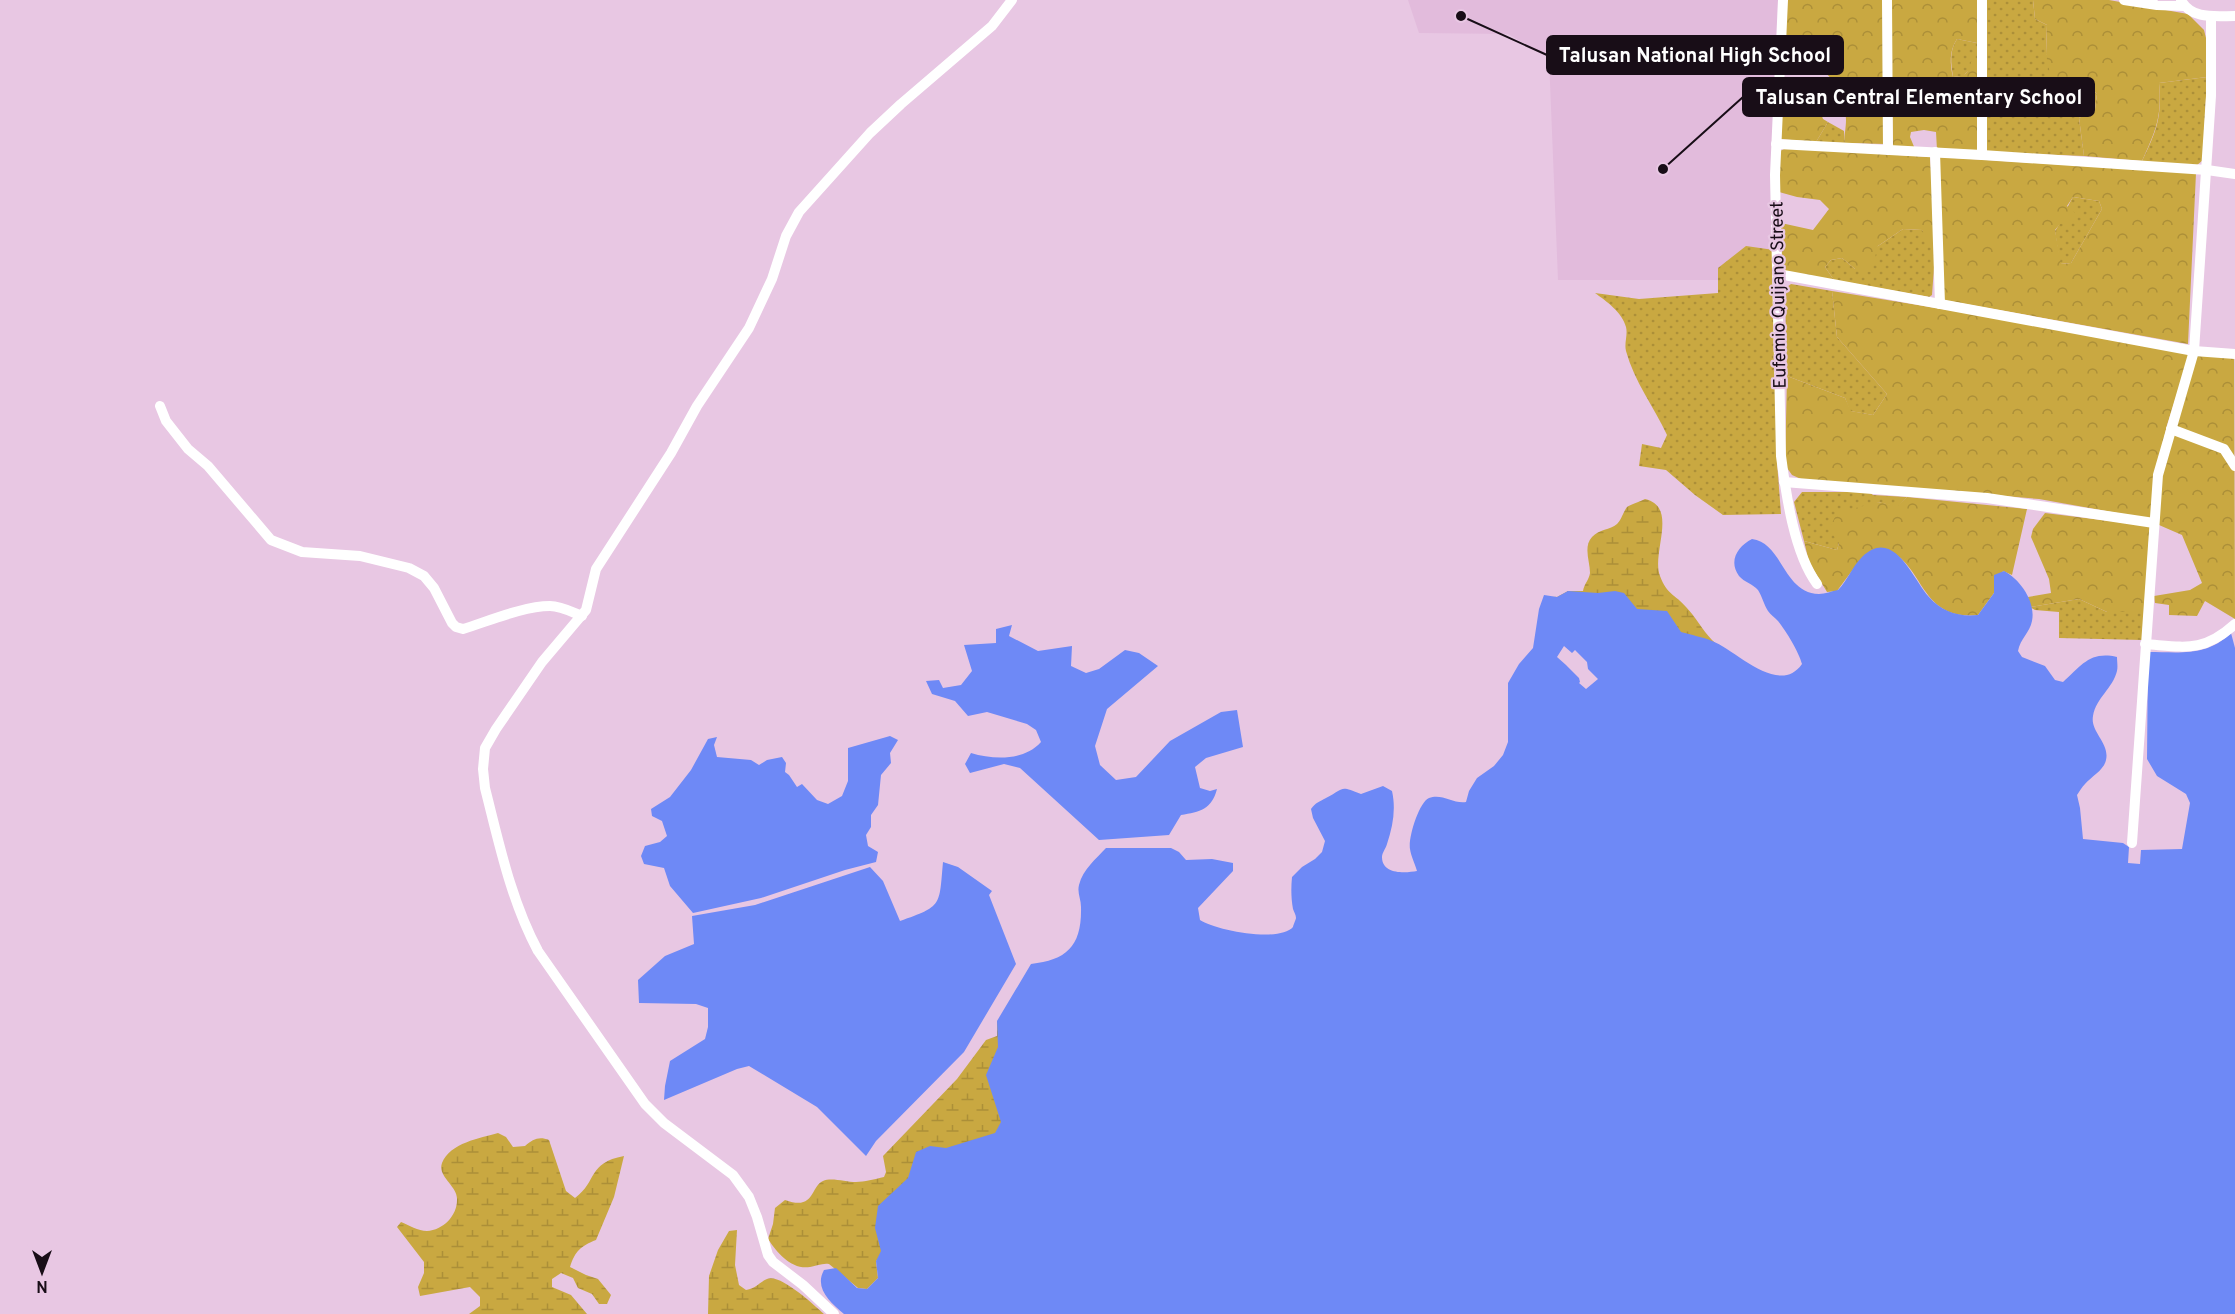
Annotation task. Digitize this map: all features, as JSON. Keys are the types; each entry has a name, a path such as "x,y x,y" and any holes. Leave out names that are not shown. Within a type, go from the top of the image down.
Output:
{"street":[{"path":"834,1314 803,1285 772,1262 758,1217 733,1175 664,1123 645,1104 538,951 525,927 485,788 483,769 485,748 495,729 542,662 586,610 596,569 671,453 697,406 749,328 772,279 786,236 799,212 870,133 992,26 1012,0"},
{"name":"Eufemio Quijano Street","path":"1783,0 1776,144 1781,456 1784,482 1803,561 1817,584"},
{"path":"1887,0 1888,150"},
{"path":"1982,0 1982,155"},
{"path":"2124,0 2157,5 2182,3 2198,14 2235,16"},
{"path":"2132,843 2158,475 2194,351 2212,80 2211,16"},
{"path":"1776,144 1982,155 2207,170 2235,174"},
{"path":"1935,152 1940,303"},
{"path":"1778,273 2194,351 2235,354"},
{"path":"160,406 166,421 188,449 208,466 271,540 302,552 360,556 409,568 424,576 434,588 452,623 463,629 522,611 550,606 582,616"},
{"path":"2171,429 2224,449 2235,466"},
{"path":"1784,482 1987,498 2154,523"},
{"path":"2145,644 2202,646 2224,634 2235,624"}],"shaded area":[{"path":"1408,0 1778,0 1769,280 1558,280 1549,58 1508,34 1419,33"}],"green space":[{"path":"1784,0 1883,0 1885,144 1845,143 1845,106 1835,83 1818,67 1783,49"},
{"path":"1889,0 1977,0 1977,43 1957,39 1951,53 1951,62 1953,77 1965,74 1971,62 1978,61 1979,151 1937,150 1936,132 1924,130 1911,132 1910,137 1915,149 1893,147"},
{"path":"1985,0 2033,0 2035,19 2047,25 2046,54 2079,91 2093,90 2097,94 2095,109 2079,118 2084,156 1985,152"},
{"path":"2033,0 2109,0 2188,14 2204,30 2207,42 2207,77 2159,83 2160,105 2157,123 2142,161 2084,156 2079,118 2095,109 2097,94 2093,90 2070,89 2051,79 2046,54 2047,25 2035,19"},
{"path":"1957,39 1977,43 1978,61 1963,76 1953,77 1951,62"},
{"path":"2207,77 2203,160 2196,166 2142,161 2157,123 2160,105 2159,83"},
{"path":"1801,78 1809,82 1823,119 1828,122 1816,142 1780,139 1782,80"},
{"path":"1828,122 1844,131 1845,143 1816,142"},
{"path":"1786,148 1930,157 1936,241 1927,239 1922,230 1903,229 1878,246 1871,272 1855,269 1842,258 1831,260 1825,267 1834,280 1782,271 1781,223 1813,230 1829,209 1820,200 1779,192 1780,151"},
{"path":"1939,157 2196,173 2188,344 1943,300","holes":["2073,197 2099,201 2102,209 2071,263 2061,264 2055,230 2060,224 2074,221 2075,213 2067,206"]},
{"path":"2073,197 2099,201 2102,209 2071,263 2060,264 2055,231"},
{"path":"1903,229 1922,230 1936,241 1932,295 1929,297 1834,280 1825,267 1831,260 1842,258 1855,269 1878,246"},
{"path":"1746,246 1774,250 1777,462 1781,514 1723,515 1666,470 1639,466 1642,444 1661,448 1667,435 1630,362 1626,348 1626,330 1621,316 1595,293 1639,299 1718,293 1718,268"},
{"path":"1791,284 1832,291 1837,337 1887,394 1873,415 1850,411 1845,398 1787,376 1785,292"},
{"path":"1832,291 2058,328 2190,354 2167,425 2156,474 2151,519 2039,499 1801,479 1792,475 1785,465 1787,376 1845,398 1851,411 1873,415 1887,394 1837,337"},
{"path":"2197,355 2234,357 2235,619 2205,601 2197,616 2169,615 2169,605 2155,603 2154,596 2190,590 2202,583 2182,535 2159,525 2161,477"},
{"path":"1802,492 1869,492 1873,495 1907,497 1898,507 1878,502 1839,543 1837,550 1804,541 1794,502"},
{"path":"1907,497 2027,509 2012,575 2003,571 1994,593 1978,615 1958,614 1942,608 1931,598 1905,562 1893,553 1878,548 1857,564 1837,591 1827,592 1809,562 1804,541 1837,550 1839,543 1829,529 1837,513 1878,502 1898,506"},
{"path":"1645,499 1655,504 1660,511 1662,532 1658,566 1665,587 1690,611 1715,643 1750,665 1732,676 1663,619 1551,596 1557,597 1568,591 1583,591 1590,573 1587,550 1589,541 1598,532 1617,524 1627,507"},
{"path":"2045,513 2150,526 2144,612 2107,612 2079,599 2030,607 2028,597 2051,593 2049,579 2031,537 2033,529"},
{"path":"2079,599 2107,612 2144,612 2142,640 2059,638 2059,612 2035,610 2030,607"},
{"path":"1124,1006 876,1261 878,1278 867,1289 858,1288 829,1264 803,1267 791,1263 776,1250 768,1239 775,1208 785,1200 802,1203 810,1197 819,1184 826,1180 859,1182 884,1177 886,1172 883,1156 957,1079 986,1040 997,1036 997,1021"},
{"path":"498,1133 506,1137 513,1147 525,1146 539,1138 549,1140 566,1191 575,1198 582,1192 598,1168 612,1159 624,1156 614,1197 596,1240 579,1250 570,1267 598,1279 611,1295 607,1304 599,1304 592,1294 578,1288 573,1278 561,1273 552,1279 552,1287 571,1295 587,1314 469,1314 480,1306 480,1297 470,1287 420,1296 418,1287 424,1273 424,1262 397,1227 401,1222 427,1231 444,1225 452,1217 457,1200 454,1190 442,1173 442,1163 446,1156 458,1146"},
{"path":"737,1230 735,1265 739,1285 746,1290 773,1278 797,1291 824,1314 708,1314 709,1276 718,1250 729,1231"}],"water":[{"path":"1752,539 1762,542 1770,549 1798,586 1807,592 1819,594 1838,590 1862,557 1873,549 1884,548 1901,559 1934,602 1945,610 1964,615 1978,615 1994,593 1994,575 2004,571 2021,585 2032,606 2031,625 2018,651 2022,657 2045,666 2055,680 2063,682 2081,665 2093,658 2117,657 2115,677 2097,704 2093,716 2094,727 2105,748 2106,760 2103,767 2077,795 2083,839 2123,843 2129,847 2128,863 2140,864 2141,850 2182,849 2190,803 2186,794 2157,776 2147,759 2148,652 2202,650 2222,641 2231,633 2235,648 2235,1314 844,1314 829,1300 821,1283 824,1270 836,1268 857,1288 867,1289 878,1278 876,1261 881,1251 875,1228 878,1206 908,1178 916,1152 930,1146 946,1148 995,1133 1001,1122 986,1075 998,1047 997,1021 1031,964 1054,959 1070,949 1079,932 1081,920 1078,891 1081,879 1106,848 1171,848 1179,852 1186,860 1212,859 1233,863 1233,871 1198,908 1200,920 1232,931 1261,934 1286,932 1293,927 1296,918 1292,901 1292,877 1322,852 1325,841 1311,809 1318,802 1342,789 1361,794 1383,786 1392,791 1394,811 1391,831 1382,855 1383,863 1395,872 1417,871 1410,844 1415,821 1425,801 1438,797 1466,802 1469,791 1477,778 1494,766 1503,755 1508,742 1508,683 1519,664 1533,648 1539,609 1544,595 1557,597 1568,591 1624,593 1637,609 1667,611 1681,632 1712,641 1757,668 1782,676 1793,673 1802,664 1792,642 1768,611 1758,590 1739,576 1734,565 1736,554"},
{"path":"1012,625 1009,636 1038,651 1072,646 1071,666 1086,673 1099,669 1125,650 1139,653 1158,666 1107,709 1095,746 1100,765 1116,780 1136,777 1170,741 1221,712 1237,710 1243,747 1206,758 1195,767 1200,788 1210,791 1217,789 1212,801 1199,811 1181,815 1169,835 1099,840 1020,768 1004,764 970,773 965,764 971,753 999,758 1026,753 1041,742 1036,730 1027,724 987,712 968,716 955,701 932,694 926,681 939,680 943,688 961,685 972,671 964,645 996,643 996,629"},
{"path":"890,736 898,740 890,753 891,763 881,775 878,805 871,815 871,827 866,835 868,846 878,852 876,862 761,898 693,913 670,886 664,868 644,864 641,856 645,846 660,842 667,836 662,821 652,816 651,809 670,797 691,770 708,739 717,737 714,745 717,757 751,760 759,765 767,760 782,757 786,763 785,772 797,787 802,784 817,800 828,804 842,796 848,781 848,748"},
{"path":"943,862 958,867 992,891 989,895 1016,964 964,1052 876,1141 866,1156 817,1107 749,1066 664,1100 670,1061 705,1039 708,1027 708,1008 696,1004 639,1003 638,980 665,956 694,944 692,916 755,905 870,867 883,881 900,921 924,912 936,902 941,888"}],"pier":[{"path":"1564,646 1572,653 1575,650 1587,662 1588,669 1598,679 1586,689 1579,683 1579,678 1557,657"}],"place":[{"name":"Talusan National High School","path":"1461,16"},
{"name":"Talusan Central Elementary School","path":"1663,169"}]}
